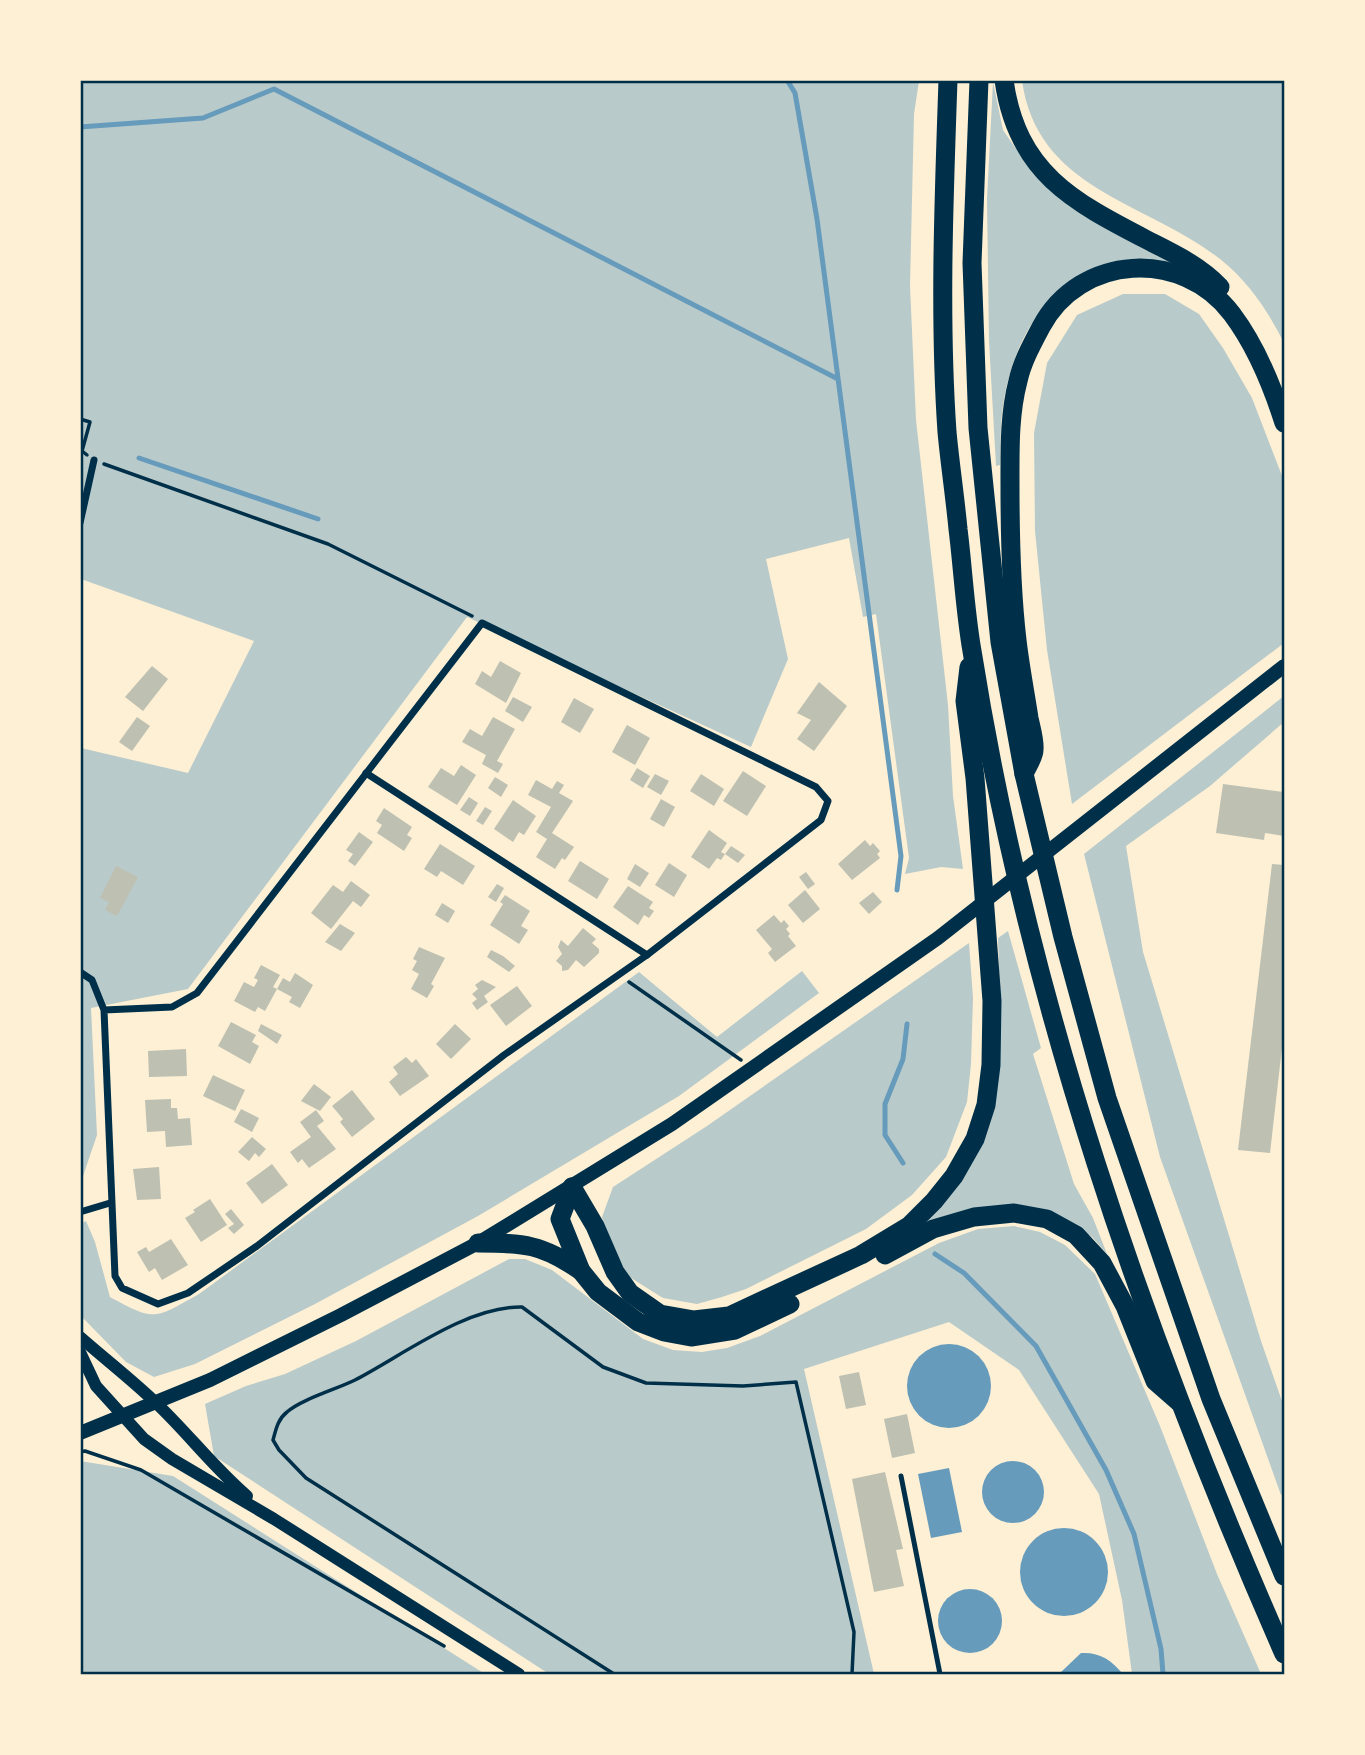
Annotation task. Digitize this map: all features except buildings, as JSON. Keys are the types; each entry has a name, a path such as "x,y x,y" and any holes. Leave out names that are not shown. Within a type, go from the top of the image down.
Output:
{"highway":[{"path":"948,80 942,263 947,431 971,649 996,776 1035,953 1111,1212 1180,1403 1284,1654"},
{"path":"979,80 972,263 978,428 1000,642 1024,774 1063,937 1107,1098 1211,1399 1284,1576"},
{"path":"1004,80 1018,135 1033,161 1058,186 1084,205 1186,260 1213,280 1243,311 1263,338 1284,387"},
{"path":"1024,774 1034,751 1017,639 1011,565 1010,428 1018,380 1042,324 1065,297 1087,279 1112,271 1139,267 1175,273 1205,288 1231,312 1251,343 1274,393 1284,423"},
{"path":"572,1187 615,1272 630,1293 660,1314 694,1320 729,1316 861,1255 909,1226 934,1201 954,1175 975,1139 986,1105 991,1065 990,979 975,778 965,701 971,649"},
{"path":"572,1187 560,1219 581,1271"},
{"path":"478,1243 510,1243 557,1254 581,1271 598,1292 638,1322 664,1332 691,1337 735,1330 807,1296 933,1229 974,1217 1014,1213 1046,1219 1076,1235 1102,1263 1125,1306 1155,1381 1180,1403"}],"main road":[{"path":"80,1433 209,1380 478,1243 672,1124 938,938 1284,666"}],"street":[{"path":"80,523 94,460"},
{"path":"80,972 92,980 104,1010 115,1276 122,1289 158,1304 188,1293 257,1246 504,1055 647,955 821,820 828,801 816,787 482,623 197,993 172,1007 104,1010"},
{"path":"366,773 647,955"},
{"path":"80,1212 110,1203"},
{"path":"80,1337 154,1401 194,1441 219,1472 274,1519"},
{"path":"80,1352 96,1386 144,1439 519,1675"}],"lane":[{"path":"901,1476 940,1675"}],"path":[{"path":"80,419 90,422 82,451 94,460"},
{"path":"80,455 328,544 482,623"},
{"path":"619,974 754,1069"},
{"path":"614,1675 306,1478 273,1440 278,1422 288,1410 356,1380 426,1338 491,1311 508,1307 522,1307 603,1367 646,1383 743,1386 796,1382 854,1632 852,1675"},
{"path":"83,1451 141,1469 446,1647"}],"shaded area":[{"path":"81,81 919,81 914,114 910,286 916,420 948,705 953,796 963,869 941,867 905,874 909,858 876,614 863,617 849,538 766,559 788,659 751,747 467,617 188,989 91,1008 97,1135 81,1182 81,748 188,773 254,641 81,579"},
{"path":"1022,81 1284,81 1284,343 1257,298 1240,277 1220,259 1191,239 1099,190 1072,170 1049,147 1032,118"},
{"path":"993,82 1003,130 1032,172 1083,215 1178,264 1130,263 1104,266 1082,274 1047,302 1022,341 1007,384 1001,428 1000,465 996,466 989,341 987,199"},
{"path":"1123,294 1165,294 1199,314 1223,348 1252,398 1284,481 1284,643 1072,804 1047,650 1035,531 1034,433 1047,363 1077,315"},
{"path":"1284,696 1284,722 1210,786 1126,846 1143,952 1261,1341 1284,1407 1284,1493 1281,1495 1160,1157 1084,854"},
{"path":"1008,931 1041,1048 1033,1054 1074,1184 1093,1218 1107,1254 1092,1237 1055,1215 921,1224 972,1161 1000,999 998,938"},
{"path":"969,943 973,998 967,1102 946,1157 912,1195 866,1229 746,1289 722,1297 697,1304 663,1298 631,1278 611,1250 602,1217 613,1187 707,1126"},
{"path":"802,971 819,993 679,1096 478,1216 315,1304 195,1364 154,1377 126,1362 81,1316 80,1224 86,1221 95,1242 110,1297 137,1311 147,1314 163,1313 199,1294 639,972 717,1037"},
{"path":"1014,1226 1040,1232 1065,1245 1095,1274 1160,1426 1217,1574 1261,1674 1132,1674 1122,1600 1099,1494 1019,1370 949,1322 804,1369 874,1674 549,1674 214,1456 205,1404 246,1386 285,1374 356,1341 509,1259 525,1259 552,1270 643,1339 673,1350 702,1352 727,1348 760,1336 939,1243 978,1229"},
{"path":"80,1461 173,1476 485,1674 81,1674"}],"water":[{"path":"941,1344 957,1344 973,1351 984,1362 991,1378 988,1402 979,1416 957,1428 941,1428 925,1421 914,1410 907,1394 907,1378 914,1362 925,1351"},
{"path":"1013,1461 1025,1463 1035,1470 1042,1480 1042,1504 1035,1514 1025,1521 1013,1523 1001,1521 991,1514 984,1504 982,1492 984,1480 991,1470 1001,1463"},
{"path":"949,1468 962,1532 931,1538 918,1474"},
{"path":"1064,1528 1081,1532 1095,1541 1104,1555 1108,1572 1104,1589 1095,1603 1081,1612 1064,1616 1047,1612 1033,1603 1024,1589 1020,1572 1024,1555 1033,1541 1047,1532"},
{"path":"964,1589 976,1589 993,1598 1000,1609 1000,1633 993,1644 976,1653 964,1653 952,1648 943,1639 938,1627 938,1615 943,1603 952,1594"},
{"path":"1081,1653 1105,1658 1123,1674 1059,1674"}],"waterway":[{"path":"787,80 795,93 817,219 901,856 897,890"},
{"path":"80,127 203,118 274,89 836,378"},
{"path":"139,458 318,519"},
{"path":"903,1163 885,1135 885,1104 903,1059 907,1024"},
{"path":"935,1254 964,1273 1036,1346 1106,1470 1134,1534 1161,1649 1163,1674"}]}
